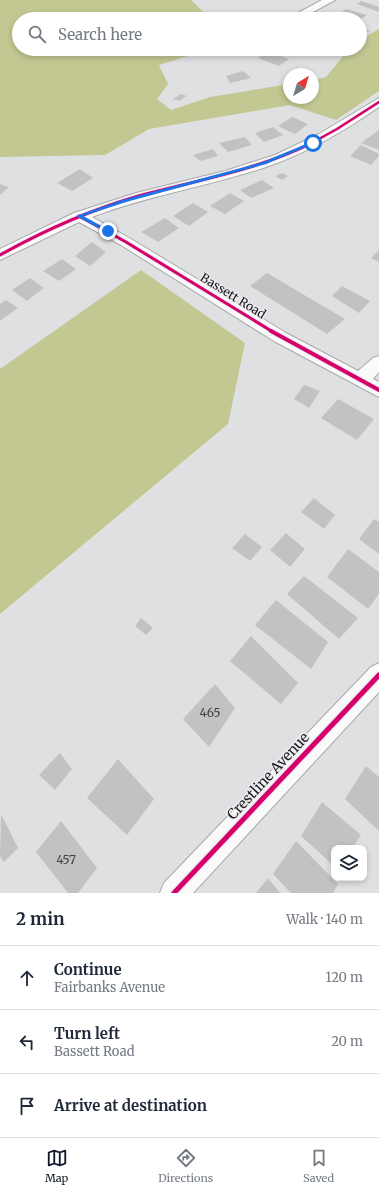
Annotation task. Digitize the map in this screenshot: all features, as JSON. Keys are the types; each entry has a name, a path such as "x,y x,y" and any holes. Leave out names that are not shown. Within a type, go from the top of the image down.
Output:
{"street":[{"path":"314,0 327,2"},
{"path":"306,12 327,2"},
{"path":"0,255 54,226 79,216 124,201 264,163 313,143 341,128 379,102"},
{"name":"Bassett Road","path":"79,216 126,242 280,337 361,379 379,390"},
{"path":"361,379 379,362"},
{"name":"Crestline Avenue","path":"174,893 379,675"}],"green space":[{"path":"0,0 191,0 204,12 12,12 12,56 188,56 159,65 168,84 157,99 171,110 210,97 283,85 283,104 319,104 319,79 326,77 343,56 367,56 367,36 379,29 379,91 336,120 290,105 149,129 105,155 0,157"},
{"path":"141,270 245,343 228,424 0,614 0,369"}],"building":[{"path":"361,1 379,7 379,12 357,4"},
{"path":"346,9 356,12 342,12"},
{"path":"261,56 281,56 289,59 279,66 258,58"},
{"path":"243,71 251,78 230,83 226,76"},
{"path":"181,94 187,96 179,101 173,99"},
{"path":"292,117 308,124 295,134 278,126"},
{"path":"273,127 283,135 264,142 255,133"},
{"path":"379,130 379,150 361,143"},
{"path":"245,137 252,145 228,152 219,143"},
{"path":"361,145 379,154 371,165 350,156"},
{"path":"213,149 218,156 200,161 193,155"},
{"path":"80,169 93,178 72,191 57,183"},
{"path":"282,173 288,176 282,180 275,176"},
{"path":"262,180 274,188 251,198 240,190"},
{"path":"0,184 9,187 0,195"},
{"path":"230,193 244,201 225,214 210,206"},
{"path":"193,203 208,212 189,226 173,216"},
{"path":"165,218 179,228 158,242 141,232"},
{"path":"92,242 106,252 90,266 75,256"},
{"path":"379,250 379,262 371,258"},
{"path":"62,259 76,269 59,281 43,271"},
{"path":"267,273 345,319 327,334 250,286"},
{"path":"30,278 44,288 27,301 12,290"},
{"path":"342,286 370,301 359,313 332,296"},
{"path":"6,300 18,308 0,321 0,304"},
{"path":"304,385 320,391 309,408 294,399"},
{"path":"338,399 374,419 357,440 321,418"},
{"path":"314,498 335,515 324,529 301,512"},
{"path":"374,519 379,522 379,554 359,539"},
{"path":"286,533 305,549 290,567 270,550"},
{"path":"245,534 262,547 250,561 232,548"},
{"path":"348,549 379,572 379,594 368,609 327,577"},
{"path":"304,576 358,618 339,639 287,594"},
{"path":"276,600 328,642 311,669 255,625"},
{"path":"141,618 153,628 146,635 135,626"},
{"path":"251,636 298,683 281,704 230,661"},
{"path":"215,684 235,708 209,747 183,719"},
{"path":"60,753 72,769 55,790 39,775"},
{"path":"118,759 154,799 127,835 87,798"},
{"path":"366,766 379,777 379,831 345,799"},
{"path":"322,802 361,835 354,845 331,845 331,863 301,836"},
{"path":"1,814 18,848 4,862 0,856"},
{"path":"61,821 97,868 78,893 68,893 36,852"},
{"path":"296,841 331,877 331,881 335,881 338,884 333,893 291,893 273,874"},
{"path":"268,878 280,893 256,893"}],"cycle path":[{"path":"0,255 45,231 108,206 159,191 247,169 294,151 323,137 379,102"},
{"path":"79,216 126,242 280,337 379,390"},
{"path":"174,893 379,675"}],"route":[{"path":"108,231 79,216 124,201 264,163 313,143"}]}
